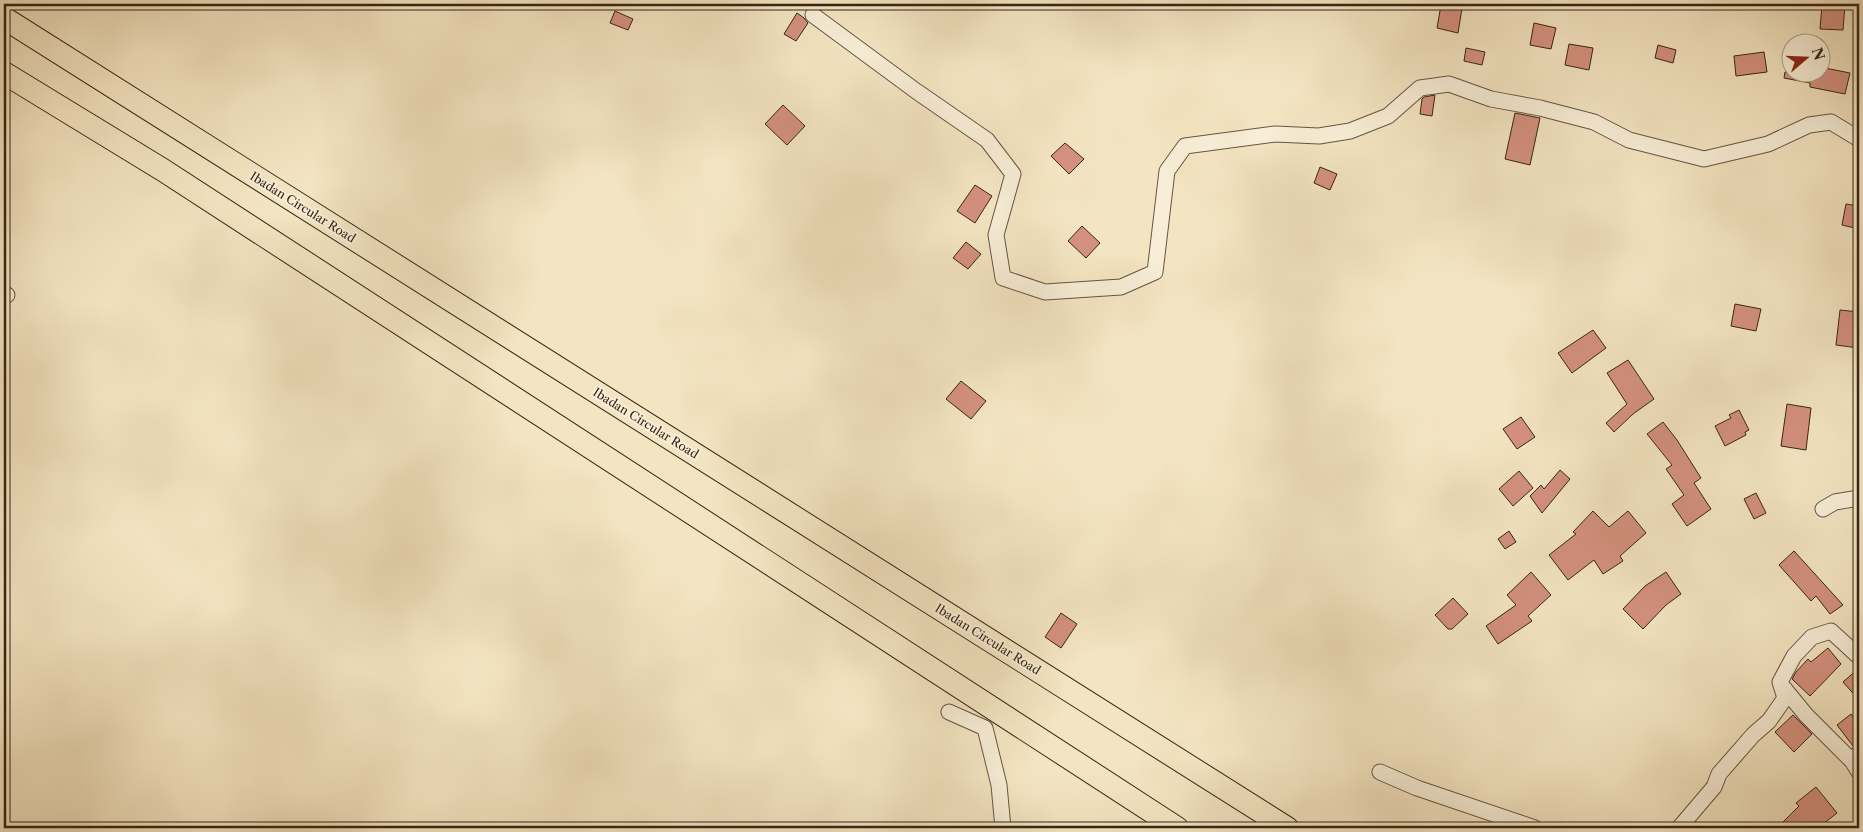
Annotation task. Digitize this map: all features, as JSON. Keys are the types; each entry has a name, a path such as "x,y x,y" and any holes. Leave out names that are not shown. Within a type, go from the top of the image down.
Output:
{"highway":[{"name":"Ibadan Circular Road","path":"4,18 1287,828"},
{"path":"4,73 162,170 1177,828"}],"street":[{"path":"812,16 916,92 987,140 1013,174 996,235 1003,278 1045,292 1121,287 1155,272 1167,171 1185,146 1276,134 1319,136 1350,131 1388,116 1420,88 1448,84 1491,99 1540,108 1594,122 1629,140 1704,159 1768,144 1808,125 1831,122 1859,138"},
{"path":"1823,509 1835,502 1859,498"},
{"path":"1678,828 1714,787 1718,774 1753,735 1769,721 1785,698 1780,682 1794,656 1812,637 1831,632 1857,655"},
{"path":"1780,682 1806,715 1857,762"},
{"path":"949,712 985,728 999,785 1003,828"},
{"path":"1380,772 1417,788 1535,828"}],"building":[{"path":"1822,4 1845,4 1843,30 1820,29"},
{"path":"1441,5 1462,8 1458,33 1437,28"},
{"path":"615,11 633,19 628,30 610,23"},
{"path":"797,13 808,23 796,41 784,34"},
{"path":"1534,23 1556,28 1551,49 1530,45"},
{"path":"1569,44 1593,48 1589,70 1565,65"},
{"path":"1658,45 1676,50 1673,63 1655,58"},
{"path":"1466,48 1485,52 1482,65 1464,61"},
{"path":"1764,52 1767,72 1736,76 1734,56"},
{"path":"1830,69 1850,73 1845,94 1810,87 1810,83 1805,82 1830,82"},
{"path":"1435,95 1432,116 1420,114 1422,99"},
{"path":"783,105 805,126 787,145 765,124"},
{"path":"1515,113 1540,118 1530,165 1505,159"},
{"path":"1065,143 1084,159 1069,174 1051,156"},
{"path":"1320,167 1337,174 1330,190 1314,183"},
{"path":"975,185 992,196 975,223 957,211"},
{"path":"1846,204 1859,206 1859,229 1842,225"},
{"path":"1082,226 1100,243 1086,258 1068,241"},
{"path":"966,242 981,254 968,269 953,258"},
{"path":"1735,304 1761,309 1756,331 1731,326"},
{"path":"1840,310 1859,312 1859,348 1836,345"},
{"path":"1593,330 1606,348 1572,373 1558,353"},
{"path":"1628,360 1654,399 1633,414 1614,432 1606,423 1627,404 1607,373"},
{"path":"961,381 986,401 971,419 946,399"},
{"path":"1787,404 1811,408 1806,450 1781,446"},
{"path":"1739,410 1749,430 1745,432 1746,435 1725,446 1715,426 1731,418 1729,415"},
{"path":"1521,417 1535,437 1517,449 1503,429"},
{"path":"1663,422 1701,478 1694,483 1711,509 1687,526 1672,504 1684,495 1666,469 1672,465 1647,434"},
{"path":"1560,470 1570,479 1542,513 1530,496 1541,485 1544,489"},
{"path":"1519,471 1533,488 1513,506 1499,489"},
{"path":"1756,493 1766,513 1754,519 1744,499"},
{"path":"1593,511 1609,527 1628,511 1646,533 1620,556 1623,561 1603,574 1594,560 1568,580 1549,555 1576,534 1573,532"},
{"path":"1509,531 1516,542 1505,549 1498,539"},
{"path":"1794,551 1843,605 1830,614 1816,596 1811,601 1779,565"},
{"path":"1531,572 1551,595 1528,616 1532,621 1498,644 1486,626 1516,605 1507,595"},
{"path":"1666,572 1681,594 1666,605 1643,629 1623,609 1645,586"},
{"path":"1453,598 1468,614 1452,629 1448,629 1435,615"},
{"path":"1061,613 1077,624 1061,648 1045,637"},
{"path":"1828,648 1841,664 1810,696 1792,679 1808,659 1811,662"},
{"path":"1859,668 1859,700 1843,682"},
{"path":"1851,714 1859,725 1859,744 1853,746 1837,725"},
{"path":"1793,715 1812,734 1794,752 1775,732"},
{"path":"1816,787 1837,813 1818,828 1777,828 1799,806 1796,803"}]}
